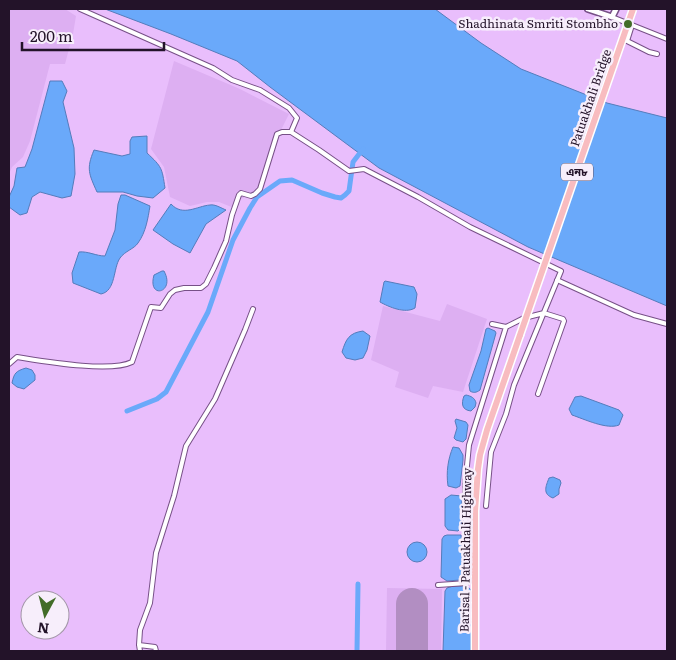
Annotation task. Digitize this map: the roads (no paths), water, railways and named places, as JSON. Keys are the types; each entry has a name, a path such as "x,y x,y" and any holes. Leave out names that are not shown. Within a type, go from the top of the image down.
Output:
{"highway":[{"name":"Patuakhali Bridge","path":"520,335 633,9"},
{"name":"Barisal - Patuakhali Highway","path":"475,651 475,520 478,469 487,430 520,335"}],"street":[{"path":"80,9 213,68 232,80 260,90 289,108 297,118 291,132"},
{"path":"588,9 667,39"},
{"path":"612,17 616,9"},
{"path":"632,25 627,41 657,54"},
{"path":"9,364 18,357 70,364 106,366 126,365 132,362 151,306 161,308 175,290 201,288 206,284 226,241 239,195 241,193 251,196 260,189 277,134 291,132 349,171 364,169 470,227 561,271 514,385 506,414 491,452 486,506"},
{"path":"557,280 634,315 667,324"},
{"path":"140,651 140,630 150,603 156,553 174,496 186,446 215,399 246,330 253,309"},
{"path":"492,324 506,327 524,318 544,313 563,319 564,321 538,394"},
{"path":"438,585 467,583 469,579 467,570 465,486 469,445 506,327"},
{"path":"139,645 154,647 156,651"}],"water":[{"path":"105,9 435,9 481,43 521,69 607,103 667,118 667,306 528,247 379,168 237,61"},
{"path":"50,81 62,81 67,91 63,102 74,148 75,174 71,196 62,198 40,192 32,197 27,213 20,215 9,207 9,197 14,186 17,168 25,167 32,149"},
{"path":"147,136 147,153 160,168 165,188 153,198 123,192 97,192 89,167 94,150 122,156 130,154 130,141 132,137"},
{"path":"121,195 150,206 141,239 120,258 112,284 106,292 101,294 73,283 72,273 79,252 105,256 115,230"},
{"path":"171,204 180,210 190,210 212,205 226,210 206,224 190,253 153,230"},
{"path":"164,271 167,284 164,289 157,291 153,283 154,275"},
{"path":"385,281 414,287 417,294 415,308 402,310 392,308 380,302"},
{"path":"488,328 496,333 480,390 472,392 469,385 481,351 486,329"},
{"path":"363,331 370,336 363,358 355,360 346,358 342,352 347,340 354,333"},
{"path":"26,368 32,370 35,380 24,389 12,383 16,373"},
{"path":"466,395 476,403 471,411 463,406 463,399"},
{"path":"581,396 619,410 623,415 619,425 602,425 572,415 569,409 575,397"},
{"path":"456,419 466,422 468,425 466,439 463,442 454,438 457,428"},
{"path":"453,447 459,448 463,455 460,486 456,488 448,486 447,481 448,466"},
{"path":"553,477 560,480 561,483 559,494 553,498 547,494 546,490 549,478"},
{"path":"451,495 462,496 461,528 458,531 448,530 445,526 445,499"},
{"path":"447,535 461,535 464,575 460,580 447,581 441,577 442,539"},
{"path":"417,542 424,545 427,552 424,559 417,562 410,559 407,552 410,545"},
{"path":"453,586 467,587 472,592 471,651 443,651 445,591"}],"waterway":[{"path":"127,411 157,399 166,392 208,312 233,240 257,197 280,181 292,180 322,193 341,198 349,191 353,162 363,149"},
{"path":"357,651 358,584"}],"place":[{"name":"Shadhinata Smriti Stombho","path":"628,24"}]}
